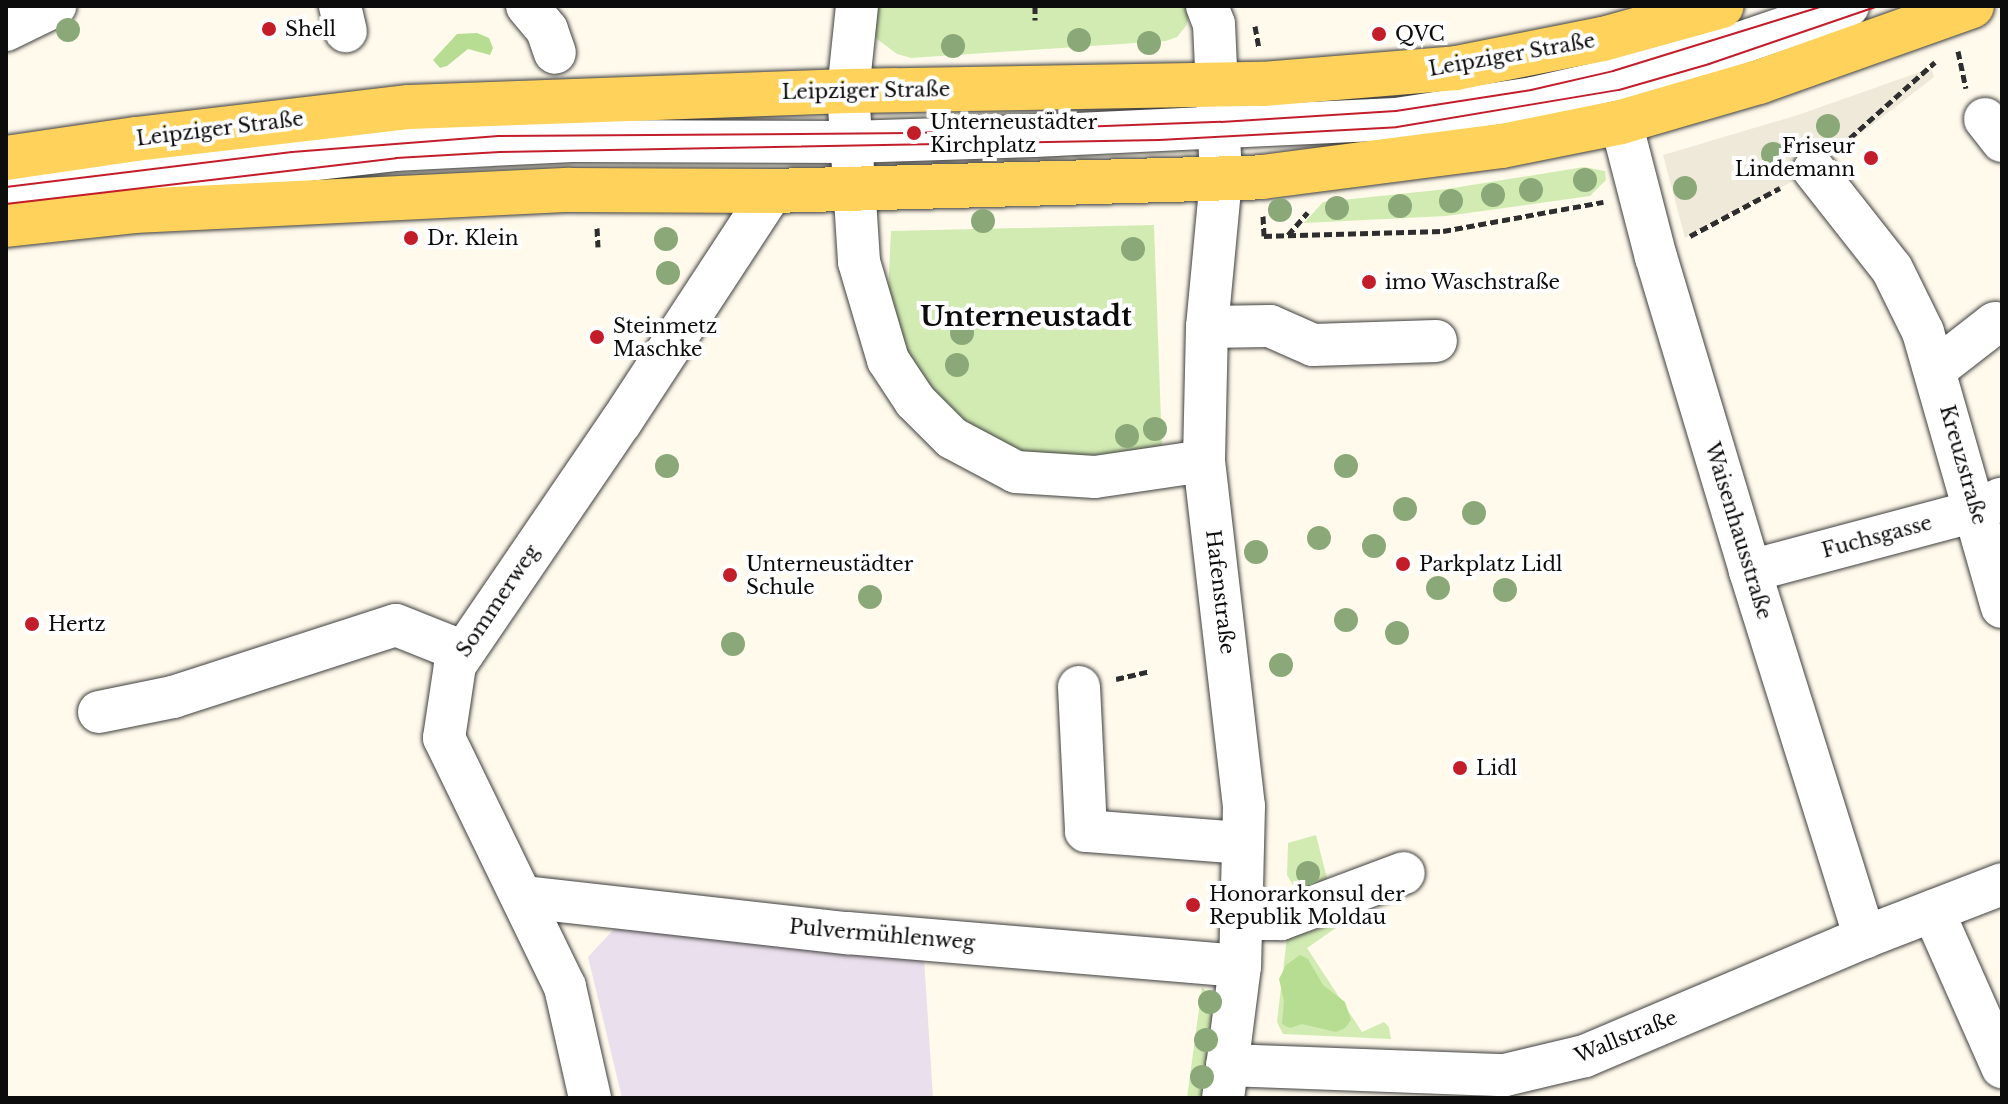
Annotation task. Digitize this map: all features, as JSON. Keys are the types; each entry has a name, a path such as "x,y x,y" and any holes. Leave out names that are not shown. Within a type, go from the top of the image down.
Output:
{"main road":[{"name":"Leipziger Straße","path":"6,158 136,139 409,107 848,91 1218,85 1456,68 1603,39 1722,6"},
{"path":"6,225 134,211 553,190 772,191 1221,179 1502,146 1621,122 1964,21"}],"street":[{"path":"6,30 55,6"},
{"path":"527,6 547,30 555,53"},
{"path":"857,6 848,91 859,262 888,360 915,401 952,438 1016,472 1095,477 1204,461"},
{"path":"1207,6 1214,24 1218,85"},
{"path":"6,195 394,150 572,141 850,142 1221,130 1396,119 1533,98 1708,54 1848,6"},
{"name":"Hafenstraße","path":"1218,85 1221,179 1207,327 1204,461 1244,806 1240,966 1225,1082"},
{"name":"Waisenhausstraße","path":"1621,122 1750,571 1865,937"},
{"name":"Kreuzstraße","path":"1814,170 1892,269 1923,332 1989,505 2002,607"},
{"name":"Sommerweg","path":"590,1098 565,987 524,897 477,812 444,738 455,665 621,422 772,191"},
{"path":"1936,369 1995,323"},
{"path":"1207,327 1270,326 1313,345 1436,341"},
{"name":"Fuchsgasse","path":"1750,571 1989,505"},
{"path":"99,712 173,697 396,625 464,652"},
{"path":"1079,687 1086,831 1243,843"},
{"path":"1242,919 1281,919 1404,873"},
{"name":"Wallstraße","path":"1225,1082 1449,1085 1585,1056 1865,937 2002,884"},
{"name":"Pulvermühlenweg","path":"524,897 847,933 1240,966"},
{"path":"1933,911 2002,1067"}],"path":[{"path":"1035,6 1035,20"},
{"path":"1964,21 1985,118"},
{"path":"1685,238 1814,170 1931,68"},
{"path":"1262,210 1264,236 1443,231 1640,195"}],"shaded area":[{"path":"1931,68 1934,77 1814,170 1685,238 1663,155 1798,115"},
{"path":"616,927 924,958 933,1098 622,1098 588,957"}],"green space":[{"path":"872,6 1190,6 1191,10 1186,26 1177,37 1166,41 911,58 897,54 877,39 872,30"},
{"path":"477,33 489,38 493,48 490,55 468,49 440,68 433,60 457,34"},
{"path":"1584,167 1605,171 1606,180 1590,196 1446,216 1304,223 1323,202 1447,189"},
{"path":"1154,225 1162,448 1045,462 998,448 953,416 895,337 888,293 891,231"},
{"path":"1316,835 1329,886 1302,891 1294,887 1287,875 1288,843"},
{"path":"1343,923 1307,948 1362,1032 1384,1022 1389,1027 1391,1039 1283,1034 1277,1022 1287,937"},
{"path":"1300,955 1308,959 1323,985 1345,1002 1351,1020 1345,1028 1336,1032 1302,1024 1290,1028 1282,1024 1284,1001 1279,979 1286,965"},
{"path":"1202,987 1217,1001 1206,1098 1187,1098"}],"tram line":[{"path":"6,187 292,152 498,136 914,133 1221,122 1396,111 1531,90 1613,71 1823,6"},
{"path":"6,204 396,158 500,152 1159,140 1397,127 1619,90 1709,64 1878,6"}],"place":[{"name":"Shell","path":"269,29"},
{"name":"QVC","path":"1379,34"},
{"name":"Unterneustädter Kirchplatz","path":"914,133"},
{"name":"Friseur Lindemann","path":"1871,158"},
{"name":"Dr. Klein","path":"411,238"},
{"name":"imo Waschstraße","path":"1369,282"},
{"name":"Steinmetz Maschke","path":"597,337"},
{"name":"Parkplatz Lidl","path":"1403,564"},
{"name":"Unterneustädter Schule","path":"730,575"},
{"name":"Hertz","path":"32,624"},
{"name":"Lidl","path":"1460,768"},
{"name":"Honorarkonsul der Republik Moldau","path":"1193,905"}],"district":[{"name":"Unterneustadt","path":"1026,317"}]}
